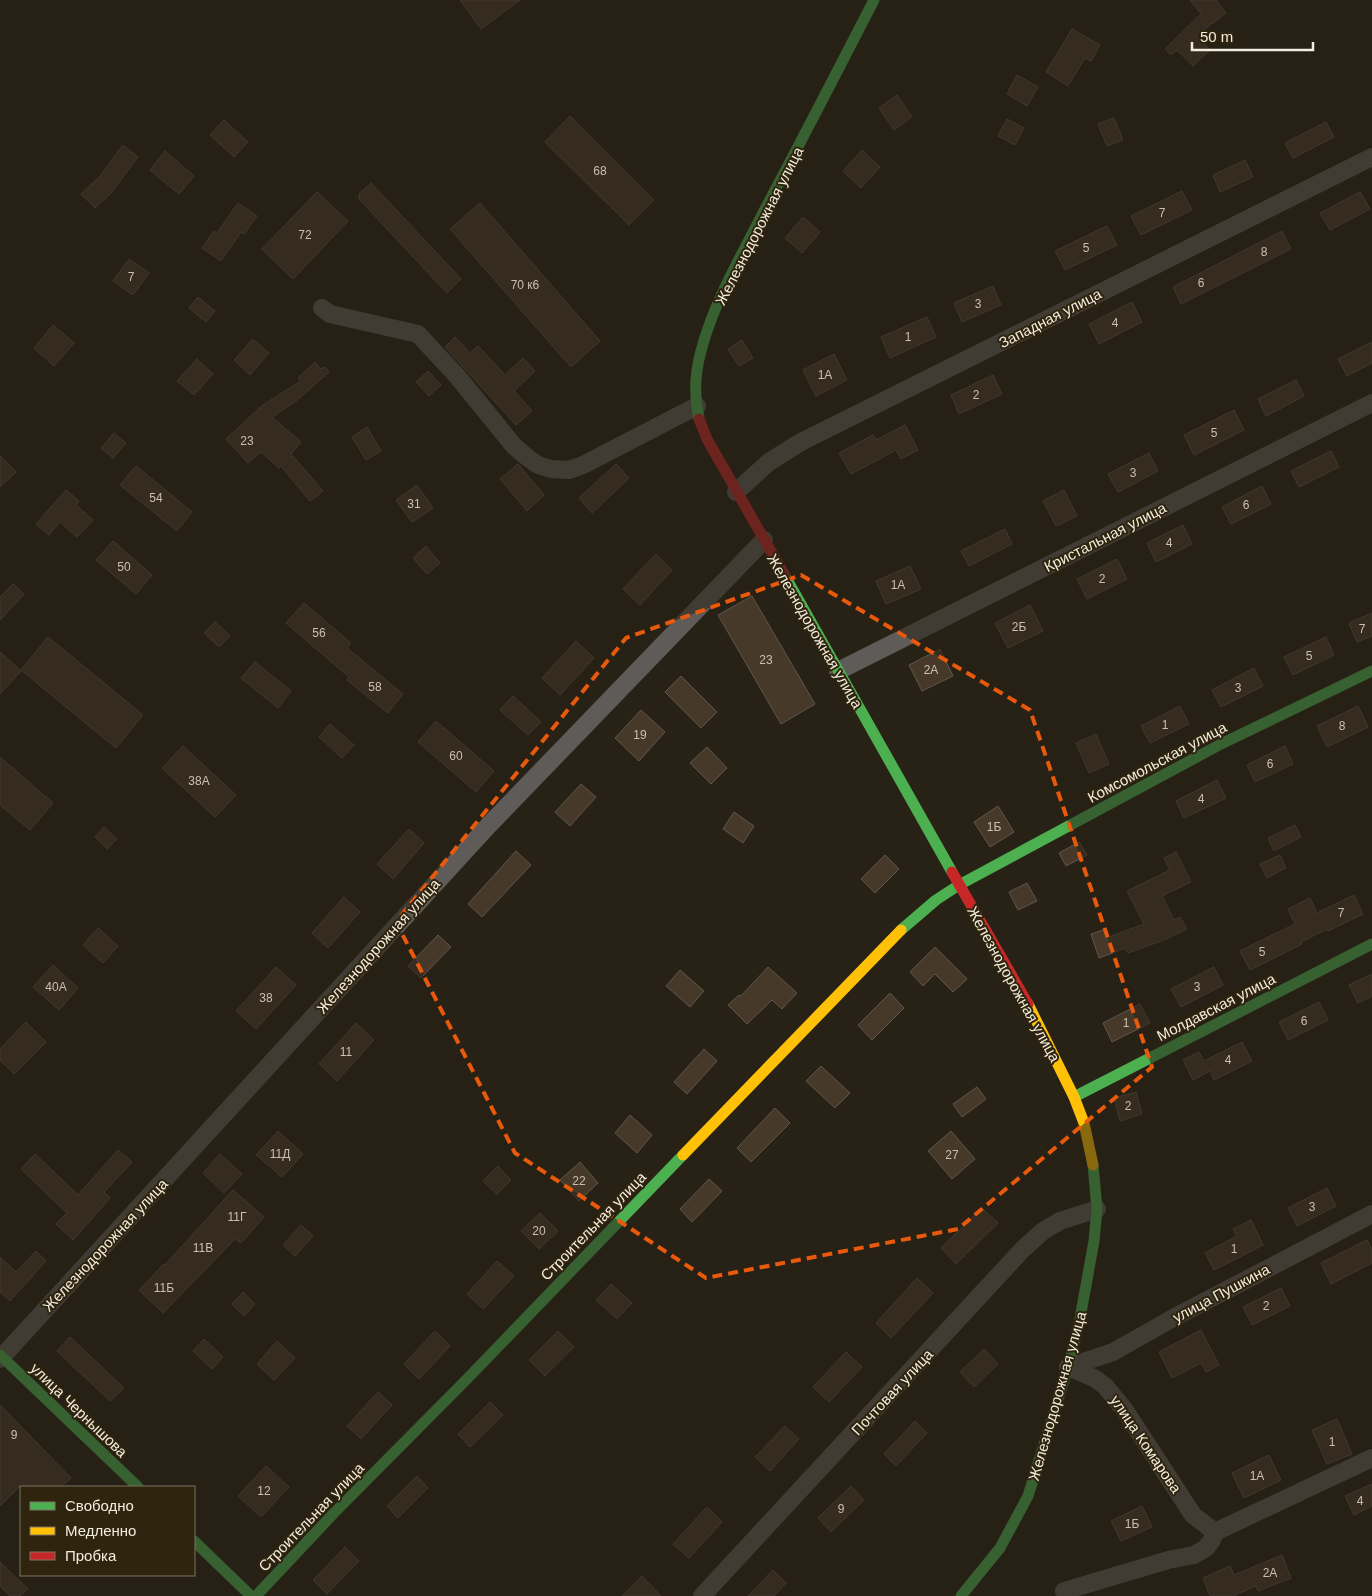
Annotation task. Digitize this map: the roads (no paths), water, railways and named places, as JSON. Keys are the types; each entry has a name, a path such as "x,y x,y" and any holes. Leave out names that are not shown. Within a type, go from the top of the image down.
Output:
{"street":[{"name":"Железнодорожная улица","path":"874,0 741,258 712,320 703,341 695,384 697,406 707,439 1037,1020 1074,1097 1084,1123 1090,1147 1095,1176 1097,1209 1094,1241 1087,1284 1068,1367 1028,1496 1000,1548 961,1596"},
{"name":"Западная улица","path":"736,492 769,462 801,442 1372,158"},
{"path":"322,308 330,314 418,334 457,376 514,446 538,465 551,469 569,470 583,465 697,406"},
{"name":"Кристальная улица","path":"838,671 1372,403"},
{"name":"Железнодорожная улица","path":"1,1357 488,826 764,540"},
{"name":"Комсомольская улица","path":"959,885 1221,744 1372,671"},
{"name":"Строительная улица","path":"256,1596 334,1513 474,1372 898,933 936,900 959,885"},
{"name":"Молдавская улица","path":"1074,1097 1372,944"},
{"name":"Почтовая улица","path":"702,1596 1023,1250 1043,1231 1060,1221 1097,1209"},
{"name":"улица Пушкина","path":"1068,1367 1113,1352 1175,1316 1372,1214"},
{"name":"улица Чернышова","path":"1,1357 137,1486"},
{"name":"улица Комарова","path":"1068,1367 1094,1378 1106,1386 1124,1409 1193,1514 1215,1532"},
{"path":"1064,1592 1168,1560 1194,1555 1206,1548 1215,1532 1372,1458"},
{"path":"195,1542 251,1596"}]}
